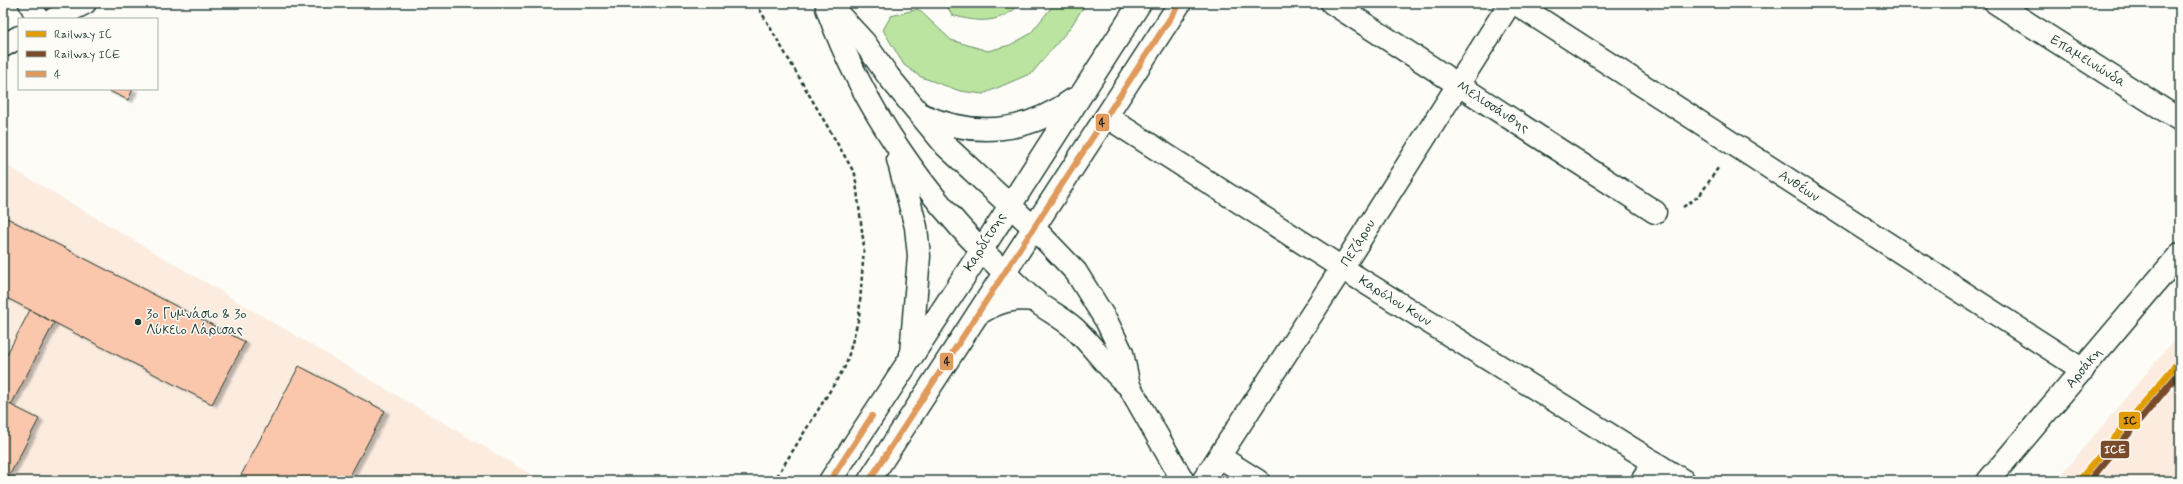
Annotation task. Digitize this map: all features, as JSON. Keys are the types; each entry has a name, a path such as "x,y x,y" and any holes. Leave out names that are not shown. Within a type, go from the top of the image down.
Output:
{"street":[{"path":"30,3 38,18"},
{"path":"56,18 85,3"},
{"path":"827,3 864,42 918,114 956,156 1034,228 1076,272 1093,298 1122,353 1129,386 1183,481"},
{"path":"827,3 844,53 892,139 929,192 981,250 1034,300 1058,316 1075,330 1110,370 1129,386"},
{"name":"Καρδίτσης","path":"830,481 1140,3"},
{"path":"869,481 977,314 1108,117 1180,3"},
{"name":"Μελισσάνθης","path":"1332,3 1655,212"},
{"name":"Πεζάρου","path":"1203,481 1342,268 1510,3"},
{"name":"Ανθέων","path":"1515,3 2083,370"},
{"name":"Επαμεινώνδα","path":"1996,3 2180,120"},
{"path":"3,46 18,38"},
{"path":"918,114 952,126 976,129 1001,128 1040,118 1080,94"},
{"name":"Καρόλου Κουν","path":"1108,117 1342,268 1684,481"},
{"path":"892,139 916,227 919,256 910,357"},
{"name":"Αρσάκη","path":"1988,481 2180,254"},
{"path":"977,314 994,304 1008,300 1034,300"},
{"path":"1220,457 1258,481"},
{"path":"1642,481 1654,462"}],"path":[{"path":"756,3 855,174 864,246 859,317 846,365 774,481"},
{"path":"1655,212 1661,214 1674,213 1700,195 1733,144"}],"shaded area":[{"name":"3ο Γυμνάσιο & 3ο Λύκειο Λάρισας","path":"3,163 542,481 3,481"},
{"path":"2180,333 2180,481 2056,481"}],"green space":[{"path":"945,3 1022,3 1006,15 989,20 980,20 952,15"},
{"path":"1055,3 1086,3 1070,28 1032,73 983,94 960,91 921,77 904,65 883,30 891,16 918,9 951,40 988,51 1010,45 1030,34"}],"building":[{"path":"107,90 133,90 128,100"},
{"path":"3,216 245,342 212,404 3,296"},
{"path":"30,310 54,323 11,405 3,401 3,362"},
{"path":"299,366 385,411 347,481 238,481"},
{"path":"3,401 39,419 7,480 3,478"}],"rail line":[{"name":"IC","path":"2079,481 2180,360"},
{"name":"ICE","path":"2089,481 2180,372"}],"transit line":[{"name":"4","path":"869,481 1180,3"},
{"name":"4","path":"830,481 872,416"}],"place":[{"name":"3ο Γυμνάσιο & 3ο Λύκειο Λάρισας","path":"138,322"}]}
